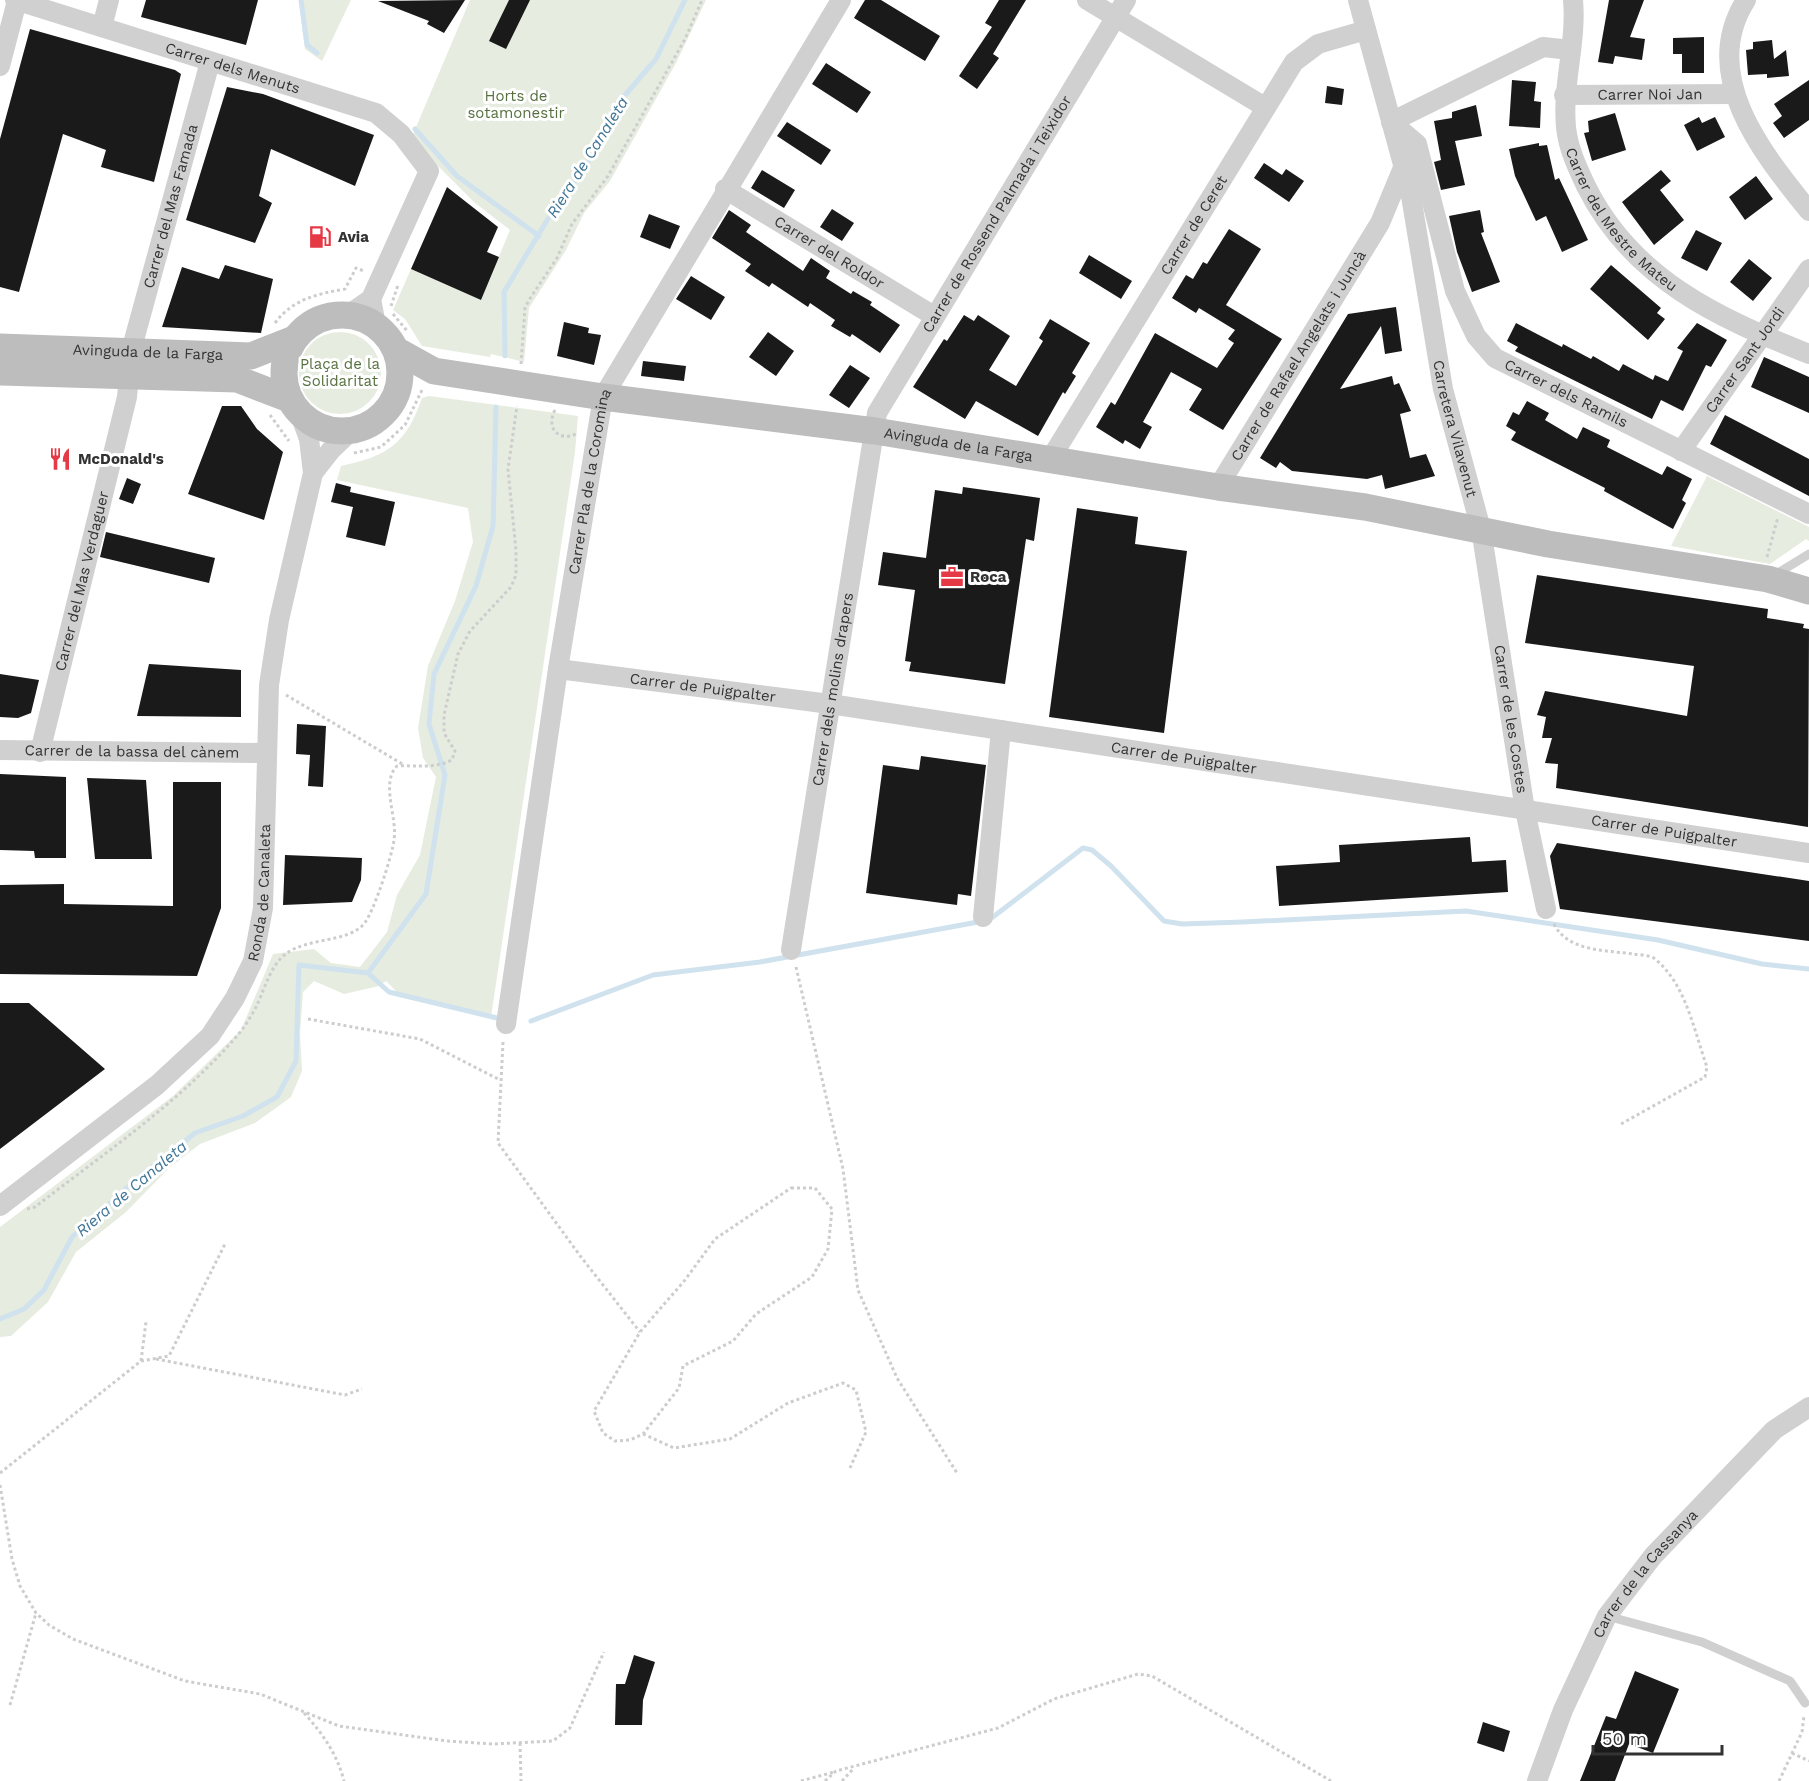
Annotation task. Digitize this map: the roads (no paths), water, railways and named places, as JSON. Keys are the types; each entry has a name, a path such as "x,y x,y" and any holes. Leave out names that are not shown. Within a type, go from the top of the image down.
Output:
{"street":[{"path":"0,66 16,0"},
{"name":"Carrer dels Menuts","path":"16,0 376,113 401,134 429,171 371,299"},
{"path":"102,27 109,0"},
{"name":"Carrer Pla de la Coromina","path":"506,1023 558,669 603,397 725,189 841,0"},
{"path":"1087,0 1265,107"},
{"name":"Carrer de Rossend Palmada i Teixidor","path":"875,431 877,412 1126,0"},
{"name":"Carretera Vilavenut","path":"1358,0 1402,170 1410,190 1443,389 1481,529"},
{"name":"Carrer del Mestre Mateu","path":"1573,0 1575,17 1564,95 1570,149 1596,207 1623,244 1650,270 1679,292 1762,335 1809,354"},
{"path":"1746,0 1733,22 1727,44 1735,94 1760,147 1809,211"},
{"name":"Carrer de Ceret","path":"1051,458 1294,62 1304,52 1318,44 1366,30"},
{"path":"1391,122 1543,47 1570,50"},
{"name":"Carrer del Mas Famada","path":"130,364 210,62"},
{"name":"Carrer Noi Jan","path":"1564,95 1735,94"},
{"name":"Carrer dels Ramils","path":"1391,122 1417,144 1455,291 1476,336 1495,358 1809,514"},
{"name":"Carrer de Rafael Angelats i Juncà","path":"1218,487 1380,223 1402,170"},
{"name":"Carrer del Roldor","path":"725,189 934,316"},
{"path":"1380,223 1397,219 1405,221 1417,235"},
{"name":"Carrer Sant Jordi","path":"1681,451 1809,269"},
{"path":"348,315 371,299 376,325"},
{"path":"348,315 359,317 376,325 396,350 400,366 400,384 394,401 383,415 368,425 351,431 333,431 315,426 295,407 284,384 283,368 286,353 294,339 307,326 323,317 348,315"},
{"name":"Avinguda de la Farga","path":"0,372 251,356 294,339"},
{"name":"Avinguda de la Farga","path":"0,347 237,379 295,407"},
{"name":"Avinguda de la Farga","path":"396,350 434,371 603,397 875,431 1218,487 1365,507 1481,529"},
{"name":"Carrer del Mas Verdaguer","path":"40,752 124,408 130,364"},
{"name":"Avinguda de la Farga","path":"400,384 434,371"},
{"name":"Ronda de Canaleta","path":"0,1206 157,1085 210,1036 235,998 253,961 263,908 265,753 269,685 279,620 313,472 309,439 295,407"},
{"name":"Ronda de Canaleta","path":"313,472 351,431"},
{"name":"Carrer dels molins drapers","path":"791,950 875,431"},
{"path":"1481,529 1548,544 1764,578 1809,591"},
{"name":"Carrer de les Costes","path":"1481,529 1525,810 1546,909"},
{"name":"Carrer de Puigpalter","path":"558,669 830,704 1809,853"},
{"path":"983,917 1001,730"},
{"name":"Carrer de la bassa del cànem","path":"0,750 265,753"},
{"name":"Carrer de la Cassanya","path":"1537,1781 1563,1710 1607,1616 1653,1557 1774,1430 1809,1407"}],"lane":[{"path":"1764,578 1809,554"},
{"path":"1607,1616 1713,1647 1790,1681 1805,1703"}],"waterway":[{"path":"301,0 307,45 317,53"},
{"name":"Riera de Canaleta","path":"505,356 504,292 555,207 585,168 614,108 656,59 685,0"},
{"path":"415,129 457,176 539,236"},
{"name":"Riera de Canaleta","path":"0,1319 24,1309 44,1290 72,1237 137,1179 195,1133 243,1116 277,1097 296,1061 299,965 368,973 426,894 445,775 429,724 434,674 476,586 493,526 496,407"},
{"path":"531,1021 653,975 760,962 989,920 1083,848 1092,850 1111,866 1164,921 1182,924 1243,922 1466,911 1658,940 1762,964 1809,969"},
{"path":"368,973 389,992 497,1018"}],"place":[{"name":"Avia","path":"320,237"},
{"name":"McDonald's","path":"60,459"},
{"name":"Roca","path":"952,577"}],"park label":[{"name":"Horts de sotamonestir","path":"516,104"},
{"name":"Plaça de la Solidaritat","path":"340,372"}]}
